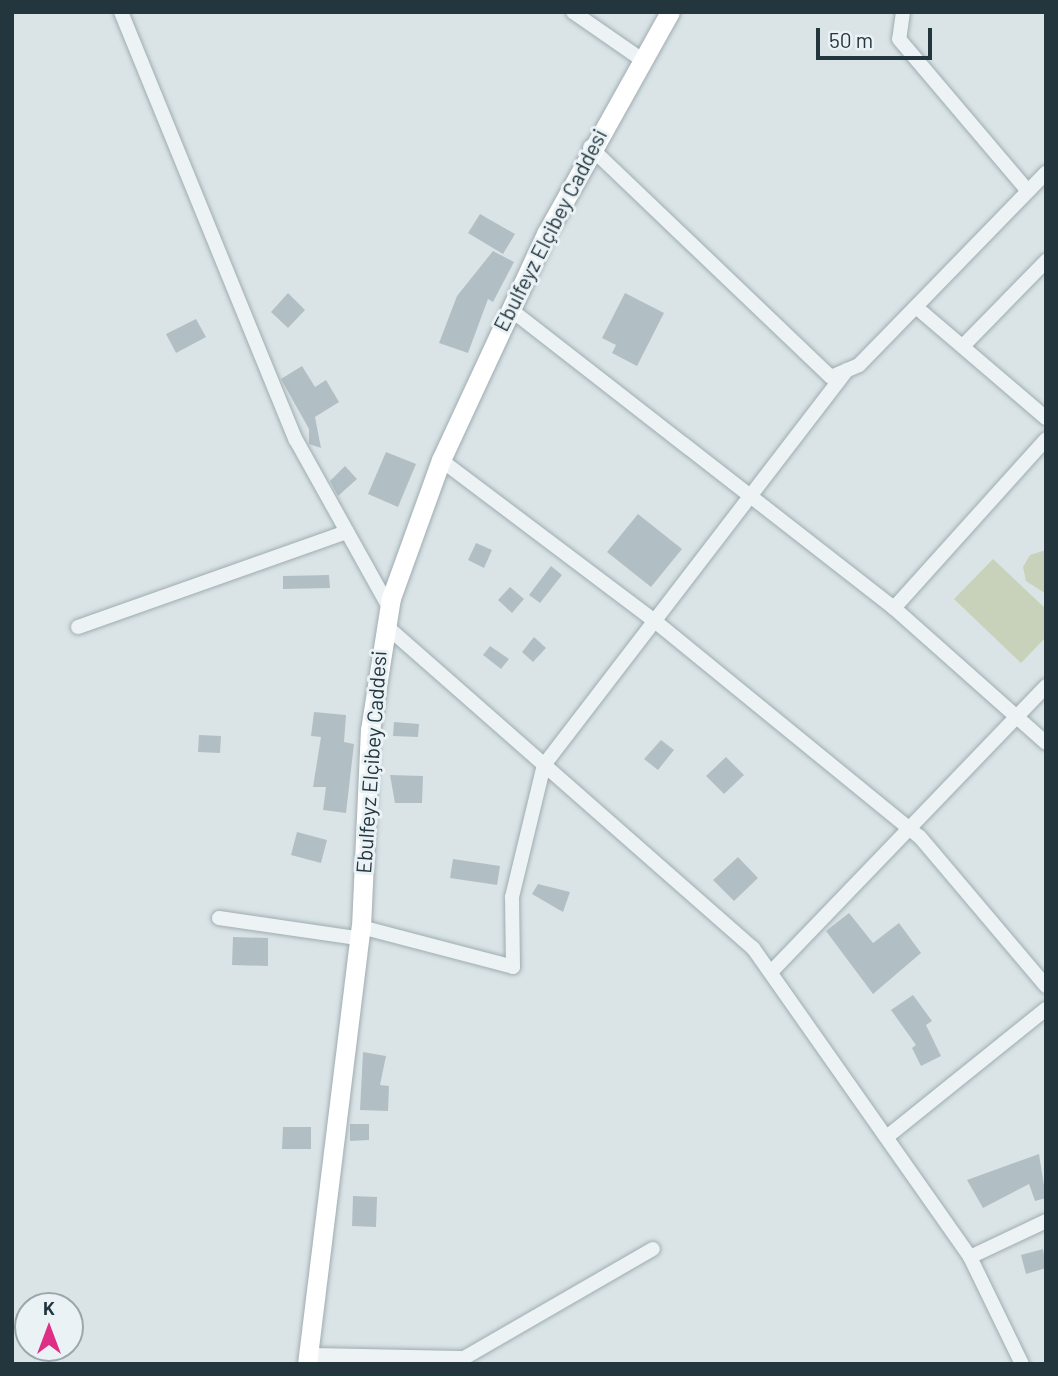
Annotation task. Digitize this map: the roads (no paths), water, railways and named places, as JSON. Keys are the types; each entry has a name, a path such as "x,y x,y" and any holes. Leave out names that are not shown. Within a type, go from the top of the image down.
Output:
{"street":[{"path":"121,12 296,440 347,532 387,616 544,765 753,948 888,1136 970,1257 1021,1364"},
{"path":"573,12 641,59"},
{"name":"Ebulfeyz Elçibey Caddesi","path":"307,1359 359,932 363,811 387,616 441,460 510,309 590,147 670,12"},
{"path":"903,12 900,39 1028,191"},
{"path":"590,147 831,377 847,370"},
{"path":"219,918 359,932 513,967 512,897 544,765 847,370 916,307 1046,173"},
{"path":"963,346 1046,261"},
{"path":"916,307 1046,418"},
{"path":"510,309 894,608 1046,743"},
{"path":"894,608 1046,439"},
{"path":"441,460 656,622 908,827 1046,986"},
{"path":"78,627 347,532"},
{"path":"771,972 1046,687"},
{"path":"888,1136 1046,1009"},
{"path":"970,1257 1046,1221"},
{"path":"307,1359 464,1358 653,1249"}]}
